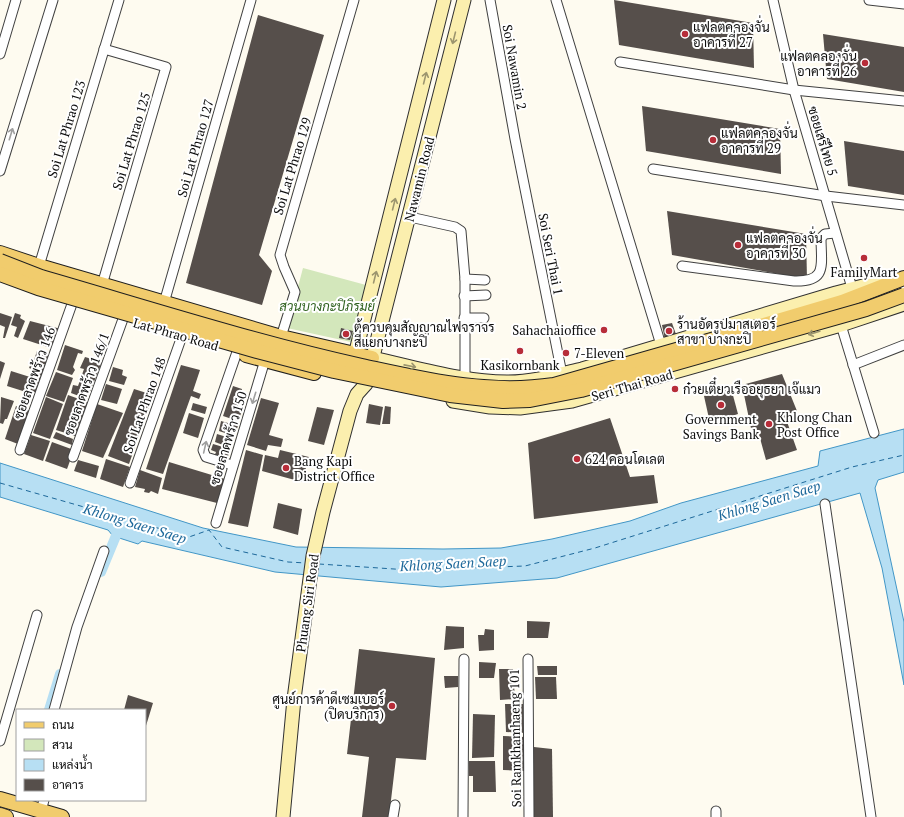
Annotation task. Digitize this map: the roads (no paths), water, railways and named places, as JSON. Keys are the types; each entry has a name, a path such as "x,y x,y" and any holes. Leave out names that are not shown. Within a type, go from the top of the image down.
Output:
{"main road":[{"name":"Nawamin Road","path":"355,356 444,0"},
{"name":"Nawamin Road","path":"372,358 410,217 464,0"},
{"path":"384,242 401,246"},
{"name":"Lat Phrao Road","path":"0,253 102,285 281,337 355,356"},
{"path":"0,261 41,277 297,351 417,378 479,388 528,389 554,385 842,302 904,277"},
{"path":"0,274 38,288 294,361 416,389 450,395 503,401 530,400 581,390 866,309 904,295"},
{"path":"355,356 372,358 465,377 507,382 544,378 661,346 852,288 904,277"},
{"name":"Lat Phrao Road","path":"0,281 123,319 359,386"},
{"name":"Seri Thai Road","path":"359,386 472,405 505,408 536,407 591,396 841,325 904,304"},
{"name":"Phuang Siri Road","path":"355,356 359,386"},
{"name":"Phuang Siri Road","path":"283,817 294,699 315,546 331,483 359,386 372,358"},
{"path":"0,799 40,809 62,817"},
{"path":"0,806 40,809"},
{"path":"0,815 6,817"}],"street":[{"path":"0,54 16,0"},
{"path":"0,171 53,0"},
{"name":"Soi Lat Phrao 127","path":"164,303 251,0"},
{"name":"Soi Lat Phrao 129","path":"281,337 295,292 280,254 354,0"},
{"name":"Soi Nawamin 2","path":"490,0 515,139"},
{"path":"556,0 661,346"},
{"name":"ซอยเสรีไทย 5","path":"773,0 794,90 852,288"},
{"path":"869,0 904,4"},
{"name":"Soi Lat Phrao 123","path":"39,266 118,3"},
{"name":"Soi Lat Phrao 125","path":"102,285 166,67 104,48"},
{"path":"620,62 794,90 904,101"},
{"name":"Soi Seri Thai 1","path":"515,139 562,374"},
{"path":"653,169 826,196 904,205"},
{"path":"410,217 460,229 465,279 465,377"},
{"path":"682,266 808,282 817,276 821,268 821,238 825,234 835,233"},
{"path":"465,279 485,280"},
{"path":"464,296 486,295"},
{"name":"ซอยลาดพร้าว 146","path":"20,450 72,304"},
{"path":"464,318 484,318"},
{"name":"ซอยลาดพร้าว 146/1","path":"73,457 123,319"},
{"path":"841,325 874,433"},
{"name":"Soi Lat Phrao 148","path":"130,483 182,336"},
{"path":"853,365 904,345"},
{"path":"232,466 206,457 203,450 237,352"},
{"name":"ซอยลาดพร้าว 150","path":"216,523 265,360"},
{"path":"825,504 871,817"},
{"path":"54,709 77,627 104,550"},
{"path":"0,741 37,615"},
{"path":"463,817 464,659"},
{"name":"Soi Ramkhamhaeng 101","path":"528,659 529,817"},
{"path":"393,817 395,805"}],"water":[{"name":"Khlong Saen Saep","path":"904,429 904,472 878,480 875,488 904,622 904,685 882,568 860,493 557,578 441,587 275,572 142,541 138,544 113,536 108,530 0,497 0,463 203,528 296,547 443,549 501,548 552,539 630,521 681,503 818,466 820,451"}],"waterway":[{"name":"Khlong Saen Saep","path":"101,572 120,526"},
{"path":"49,709 60,674"}],"place":[{"name":"แฟลตคลองจั่น อาคารที่ 27","path":"685,34"},
{"name":"แฟลตคลองจั่น อาคารที่ 26","path":"865,63"},
{"name":"แฟลตคลองจั่น อาคารที่ 29","path":"713,140"},
{"name":"แฟลตคลองจั่น อาคารที่ 30","path":"738,245"},
{"name":"FamilyMart","path":"864,258"},
{"name":"Sahachaioffice","path":"604,330"},
{"name":"ร้านอัดรูปมาสเตอร์ สาขา บางกะปิ","path":"669,331"},
{"name":"ตู้ควบคุมสัญญาณไฟจราจร สี่แยกบางกะปิ","path":"346,334"},
{"name":"Kasikornbank","path":"520,351"},
{"name":"7-Eleven","path":"566,353"},
{"name":"ก๋วยเตี๋ยวเรืออยุธยา เจ๊แมว","path":"675,389"},
{"name":"Government Savings Bank","path":"721,405"},
{"name":"Khlong Chan Post Office","path":"769,424"},
{"name":"624 คอนโดเลต","path":"577,459"},
{"name":"Bang Kapi District Office","path":"286,468"},
{"name":"ศูนย์การค้าดีเซมเบอร์ (ปิดบริการ)","path":"392,706"}],"park label":[{"name":"สวนบางกะปิภิรมย์","path":"327,306"}]}
